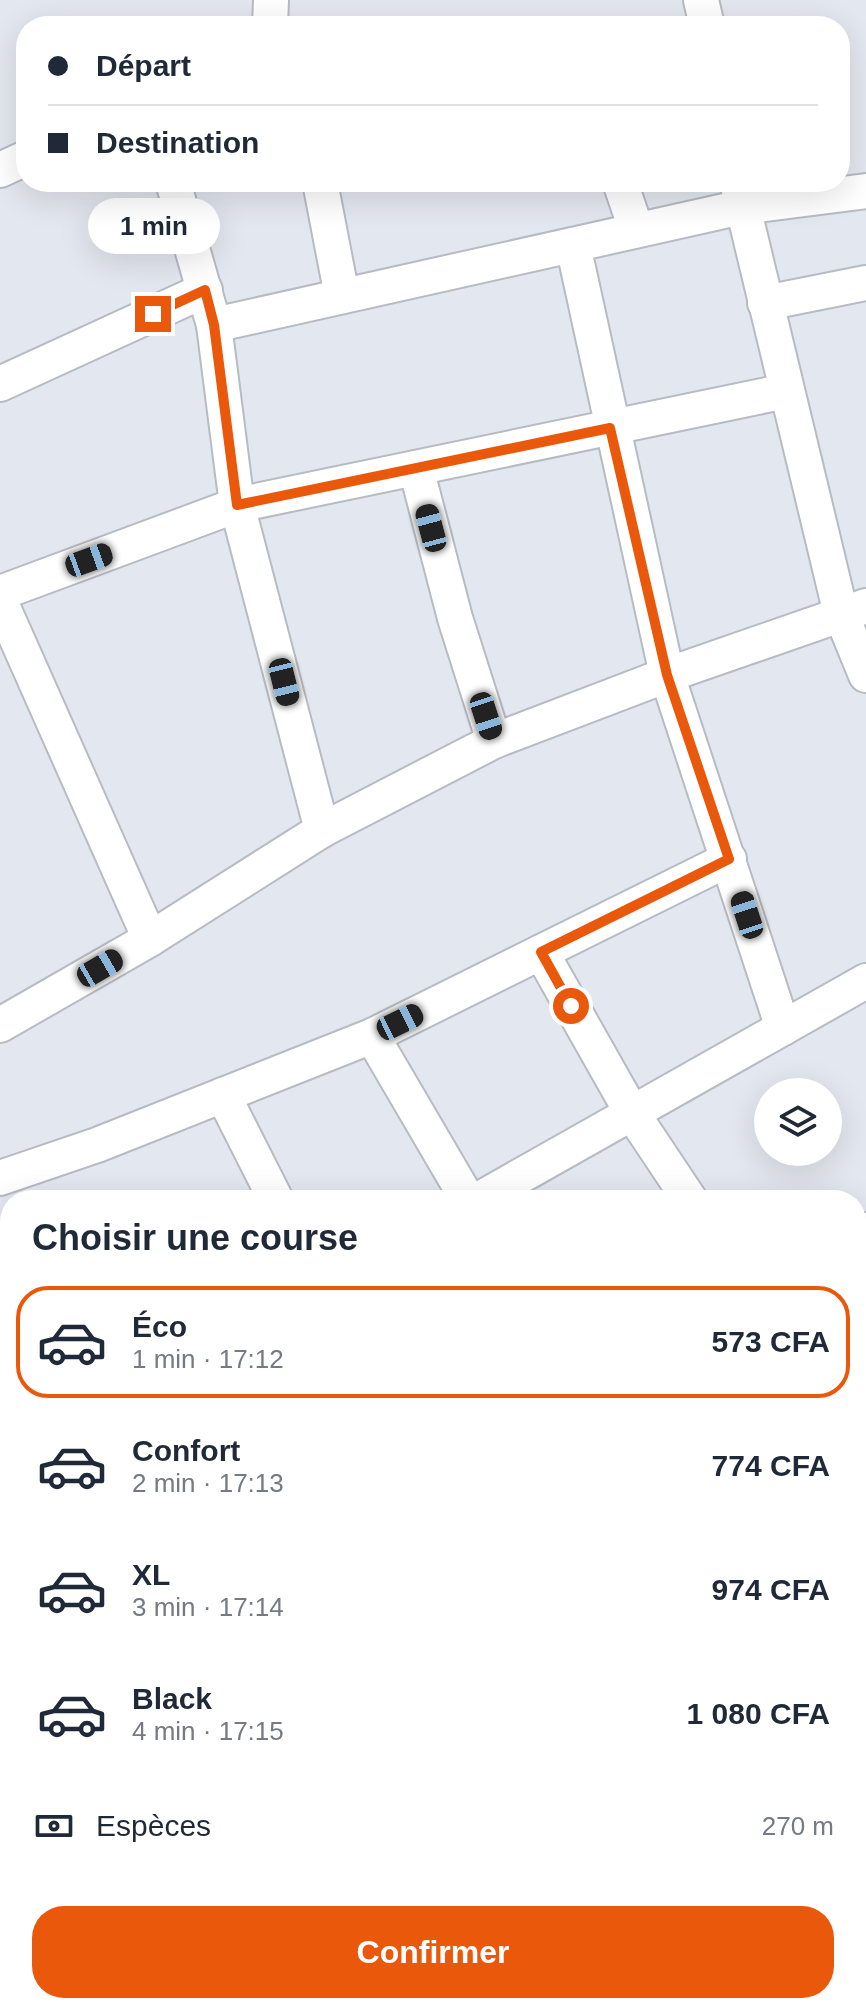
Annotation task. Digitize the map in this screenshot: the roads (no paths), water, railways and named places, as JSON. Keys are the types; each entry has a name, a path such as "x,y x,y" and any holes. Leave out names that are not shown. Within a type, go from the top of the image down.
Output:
{"street":[{"path":"176,192 214,325 237,505 322,830"},
{"path":"322,192 342,296"},
{"path":"623,192 636,229"},
{"path":"214,325 573,245 636,229 740,194 824,192"},
{"path":"740,194 786,391 854,610 866,675"},
{"path":"573,245 610,428 667,675 783,1028"},
{"path":"765,303 866,283"},
{"path":"0,384 205,290"},
{"path":"0,593 237,505 786,391"},
{"path":"416,468 455,618 494,741"},
{"path":"0,601 12,668 150,939"},
{"path":"0,1025 150,939 322,830 494,741 667,675 854,610"},
{"path":"0,1178 97,1145 372,1036 729,859"},
{"path":"541,952 632,1113 683,1190"},
{"path":"496,1190 866,981"},
{"path":"372,1036 462,1190"},
{"path":"223,1095 271,1190"}]}
